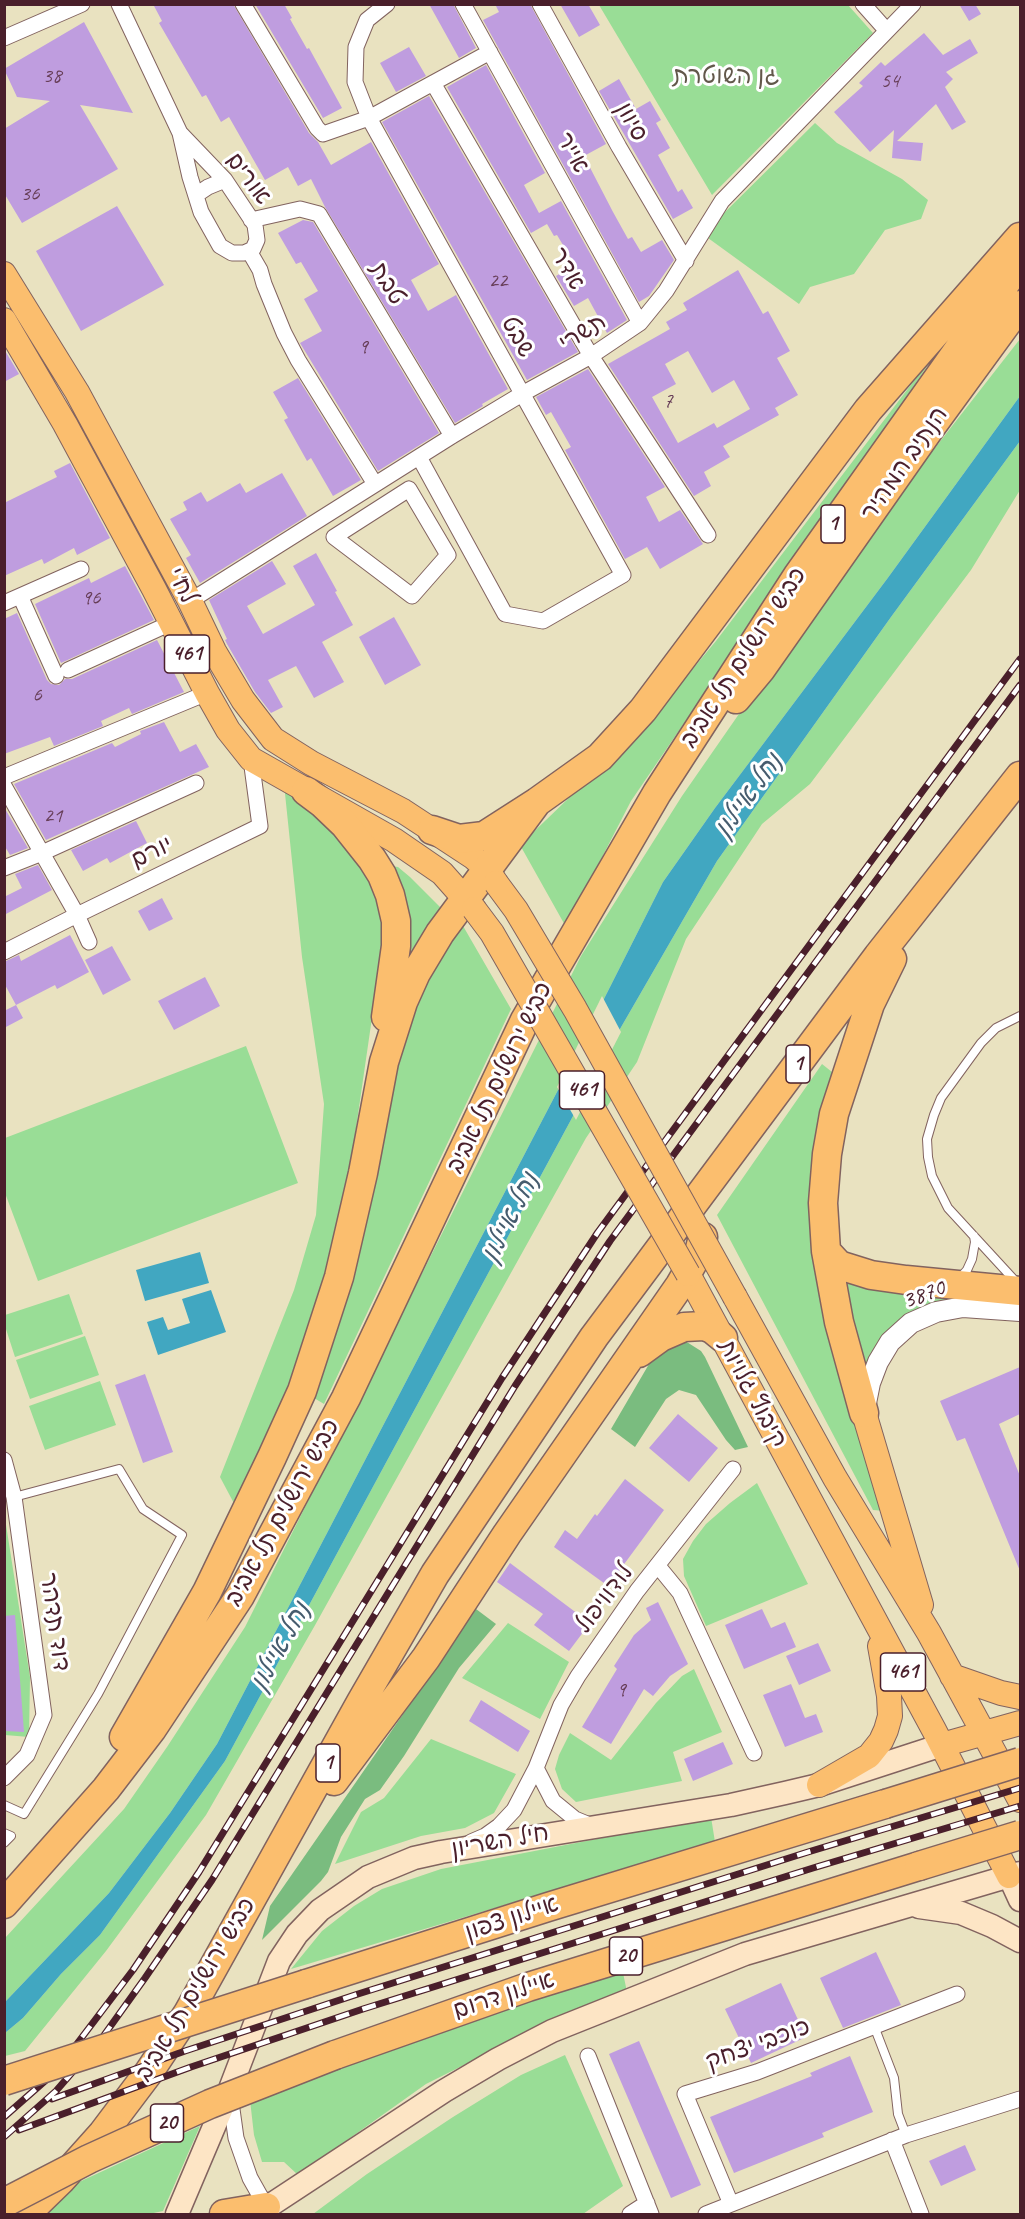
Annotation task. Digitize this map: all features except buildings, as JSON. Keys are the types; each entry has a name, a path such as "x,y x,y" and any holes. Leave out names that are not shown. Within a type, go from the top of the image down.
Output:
{"highway":[{"path":"432,830 459,839 484,836 600,757 643,710 868,410 1020,237"},
{"name":"כביש ירושלים תל אביב","path":"4,1904 106,1789 145,1737 240,1596 346,1398 525,1020 657,793 798,574 1020,263"},
{"name":"הנתיב המהיר","path":"657,793 761,669 1020,304"},
{"name":"כביש ירושלים תל אביב","path":"26,2214 61,2180 103,2133 149,2072 188,2013 435,1574 594,1337 878,956 1020,776"},
{"path":"306,791 334,813 352,834 382,875 390,895 396,921 396,946 387,1008 384,1062"},
{"path":"41,1862 136,1719 207,1592 272,1458 302,1391 339,1277 384,1062 403,1002 416,973 436,939 470,904 492,876 537,802"},
{"path":"864,1413 839,1322 826,1251 823,1203 827,1154 834,1114 867,1013 886,969 979,827"},
{"path":"270,1867 426,1658 621,1367 681,1283 699,1252 703,1237"},
{"path":"826,1251 839,1265 848,1269 906,1280 1020,1290"},
{"path":"621,1367 661,1337 684,1327 704,1326 723,1338"},
{"name":"איילון צפון","path":"4,2080 548,1907 1020,1762"},
{"name":"איילון דרום","path":"4,2203 89,2159 210,2104 335,2055 528,1987 1020,1835"},
{"path":"224,2214 265,2212"}],"main road":[{"name":"לח\"י","path":"4,274 77,392 190,601 214,651 237,690 273,739 311,763 403,811 473,857 492,876"},
{"name":"לח\"י","path":"4,320 65,424 207,693 228,730 251,759 394,840 442,873 470,904"},
{"name":"קיבוץ גלויות","path":"492,876 516,910 576,1009 836,1478 929,1633 1020,1800"},
{"name":"קיבוץ גלויות","path":"470,904 492,933 681,1283 708,1311 723,1338 942,1745 1015,1875 1020,1900"},
{"path":"864,1413 929,1633"},
{"path":"819,1785 868,1756 882,1741 890,1716 882,1651 863,1598"},
{"path":"952,1676 1020,1697"},
{"name":"חיל השריון","path":"177,2214 230,2089 279,1961 297,1934 320,1910 368,1877 414,1858 447,1851 730,1804 819,1785 942,1745 1020,1723"},
{"path":"265,2212 444,2091 552,2031 745,1954 902,1906 1015,1875"},
{"path":"902,1906 961,1913 1020,1941"}],"street":[{"path":"4,38 82,4"},
{"name":"אורים","path":"119,4 180,133 201,212 220,246 232,253 253,249 257,240 255,225 225,180 180,133"},
{"path":"243,4 320,132 327,134 369,118 490,52"},
{"name":"שבט","path":"387,4 367,20 356,47 355,82 369,118 623,574 543,621 505,614 468,547"},
{"name":"אייר","path":"463,4 640,323"},
{"name":"סיוון","path":"540,4 619,147 686,261"},
{"path":"863,4 887,31"},
{"name":"תשרי","path":"190,601 452,436 591,356 640,323 666,291 722,201 913,4"},
{"name":"אדר","path":"433,83 591,356 708,535"},
{"path":"196,195 225,180"},
{"name":"טבת","path":"251,220 300,209 319,214 452,436"},
{"path":"249,250 260,270 284,333 298,360 375,484"},
{"path":"419,457 468,547 448,555 412,596 334,537 409,489 448,555"},
{"path":"4,603 21,598 81,569"},
{"path":"21,598 62,673 171,622"},
{"path":"4,777 207,693"},
{"name":"יורם","path":"4,952 260,826 251,759"},
{"path":"4,868 196,783"},
{"path":"4,786 77,915 89,942"},
{"name":"3870","path":"864,1413 870,1383 878,1362 890,1342 911,1323 936,1312 963,1307 1020,1311"},
{"name":"דוד תדהר","path":"4,1460 14,1497 44,1715 27,1755 4,1778"},
{"name":"לודוויפול","path":"447,1851 485,1836 514,1810 536,1768 561,1705 578,1676 609,1629 733,1469"},
{"path":"658,1566 680,1593 754,1753"},
{"path":"536,1768 553,1801 575,1819 594,1826"},
{"name":"כוכבי יצחק","path":"731,2204 686,2094 757,2072 957,1994"},
{"path":"588,2056 649,2209 630,2214"},
{"path":"230,2089 236,2138 265,2212"},
{"path":"706,2214 899,2137 1020,2099"},
{"path":"899,2137 921,2214"}],"lane":[{"path":"1020,1017 996,1028 981,1043 941,1098 927,1139 928,1157 939,1193 948,1208 1013,1278 1020,1290"},
{"path":"950,1284 967,1270 972,1259 974,1236"},
{"path":"4,1805 24,1814 98,1694 182,1535 143,1509 119,1469 14,1497"},
{"path":"4,1833 11,1836 4,1843"},
{"path":"874,2026 894,2078 899,2137"}],"green space":[{"name":"גן השוטרת","path":"599,5 848,5 873,33 712,195"},
{"path":"815,123 837,143 902,179 928,200 921,219 885,230 854,274 810,287 799,304 708,238 723,214"},
{"path":"1020,339 1020,396 887,579 715,808 663,882 558,1090 217,1744 170,1813 109,1893 5,2002 5,1938 124,1809 245,1627 581,956 682,796 832,580"},
{"path":"945,340 631,801 566,927 520,845 651,719 716,641"},
{"path":"1020,441 1020,490 971,570 810,784 762,824 686,939 637,1062 586,1138 314,1627 206,1815 106,1951 25,2051 5,2056 5,2033 23,2018 61,1974 100,1935 225,1761 620,1029 717,861"},
{"path":"284,784 300,793 371,874 386,921 344,1211 286,1405 237,1509 220,1477 294,1290 316,1215 324,1104 302,957"},
{"path":"392,866 398,867 410,877 441,908 406,969"},
{"path":"459,919 511,1009 324,1404 309,1395 399,1037"},
{"path":"246,1046 298,1183 38,1281 5,1193 5,1138"},
{"path":"822,1064 832,1072 821,1111 815,1153 885,1511 873,1510 717,1215"},
{"path":"833,1273 980,1295 904,1319 886,1332 876,1346 862,1383"},
{"path":"69,1294 83,1334 15,1357 5,1326 5,1315"},
{"path":"85,1336 99,1375 30,1399 16,1360"},
{"path":"682,1339 701,1351 705,1357 748,1447 735,1450 696,1395 679,1390 666,1399 635,1447 611,1429 659,1347"},
{"path":"100,1381 116,1425 45,1450 29,1406"},
{"path":"757,1483 808,1584 706,1626 684,1576 683,1559 706,1524"},
{"path":"4,1512 30,1677 29,1737 5,1735"},
{"path":"476,1609 496,1624 459,1668 380,1790 365,1799 341,1837 328,1872 262,1940 270,1906"},
{"path":"508,1623 569,1662 540,1719 462,1678"},
{"path":"694,1669 722,1732 673,1752 682,1781 576,1802 562,1789 555,1769 570,1733 611,1760 656,1703 682,1676"},
{"path":"431,1739 516,1774 494,1813 465,1828 421,1836 335,1864 361,1812 384,1798"},
{"path":"711,1817 715,1842 291,1969 322,1931 354,1906 382,1889 441,1869"},
{"path":"622,1968 627,1992 552,2021 426,2084 298,2175 284,2162 262,2162 254,2135 250,2100"},
{"path":"565,2055 623,2186 583,2214 313,2214 367,2174 453,2117 521,2075"},
{"path":"200,2126 163,2211 149,2214 42,2214 77,2183"}],"water":[{"name":"נחל איילון","path":"1020,396 1020,441 717,861 620,1029 225,1761 100,1935 61,1974 23,2018 5,2033 5,2002 109,1893 170,1813 217,1744 558,1090 663,882 715,808 887,579"},
{"path":"200,1252 209,1283 145,1301 136,1270"},
{"path":"211,1290 226,1332 158,1355 147,1322 163,1317 168,1330 190,1323 182,1299"}],"pier":[{"path":"602,996 621,1032 576,1120 557,1087"}],"railway":[{"path":"4,2117 46,2080 70,2053 133,1970 199,1872 502,1378 598,1232 1020,659"},
{"path":"4,2137 56,2091 102,2038 145,1978 212,1880 515,1386 610,1241 1020,685"},
{"path":"52,2099 185,2051 358,1994 808,1852 1020,1788"},
{"path":"19,2130 191,2067 363,2009 813,1868 1020,1806"}]}
